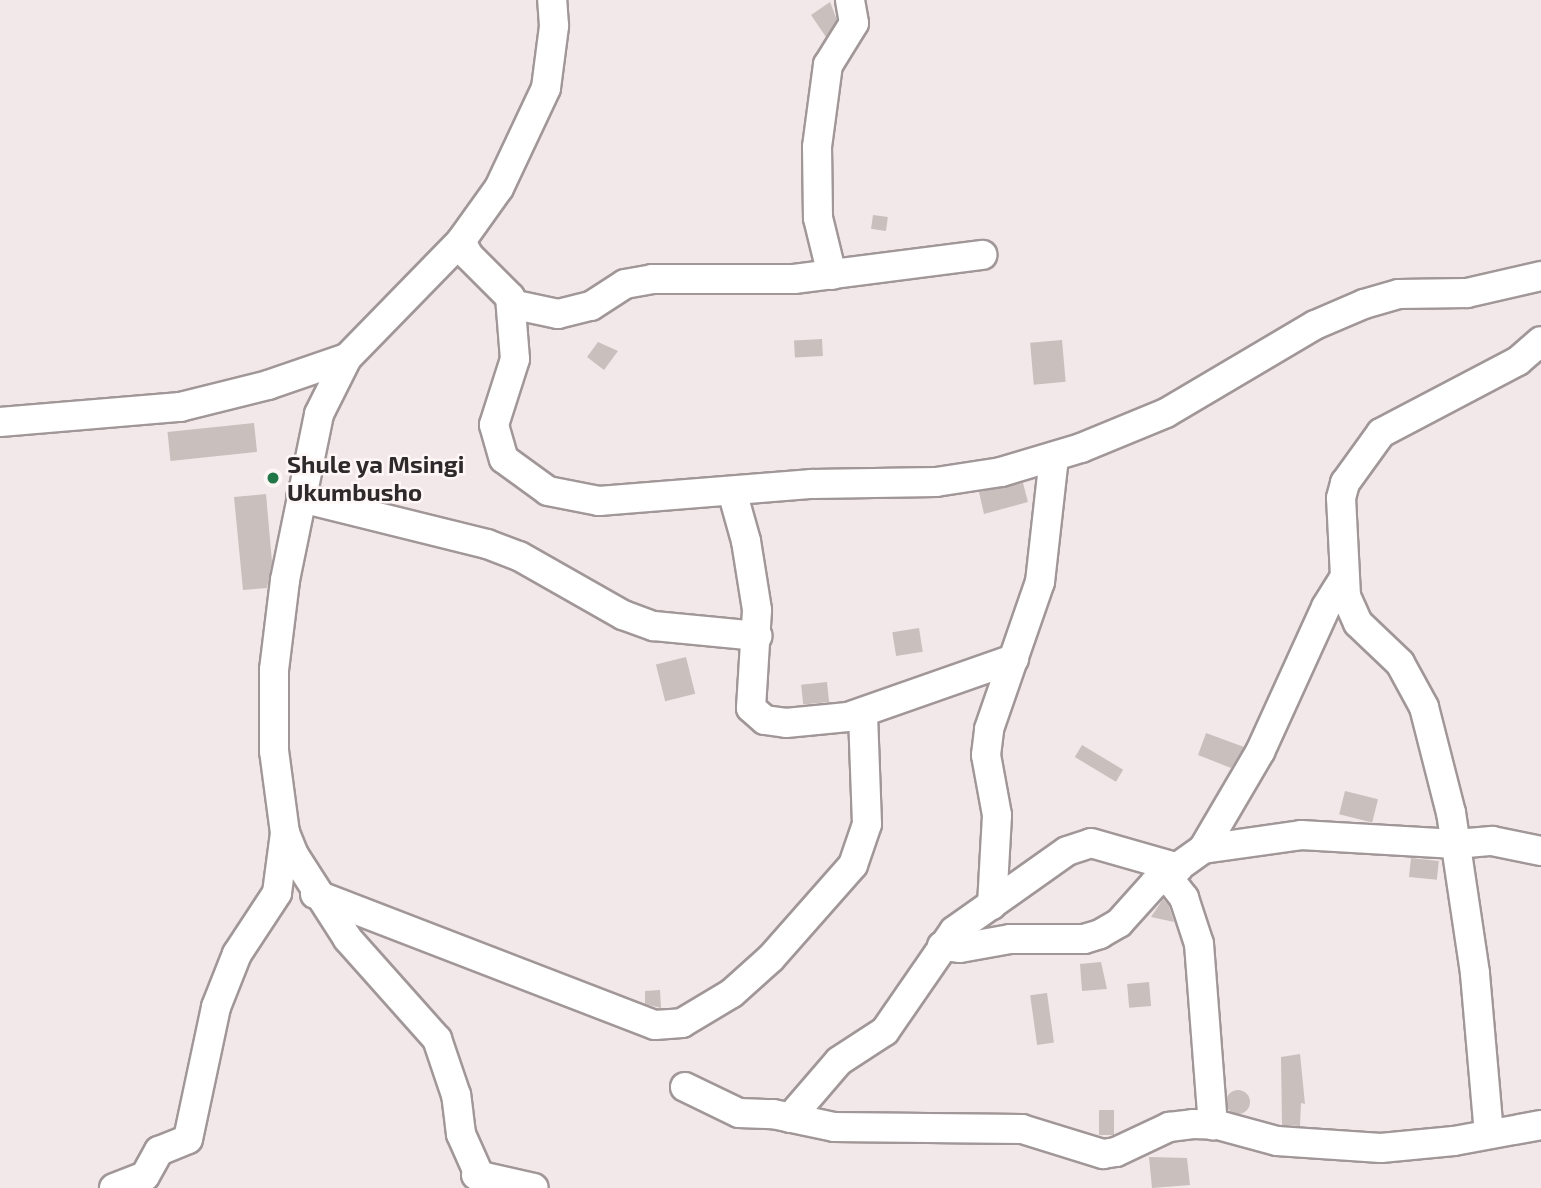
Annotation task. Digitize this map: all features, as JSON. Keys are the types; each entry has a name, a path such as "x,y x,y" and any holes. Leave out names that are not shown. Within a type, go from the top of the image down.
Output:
{"street":[{"path":"114,1188 145,1176 159,1151 188,1139 216,1007 237,954 278,893 285,833 274,751 274,670 285,580 319,414 347,358 461,241 499,188 546,88 554,26 552,0"},
{"path":"832,275 818,218 817,147 828,65 854,23 850,0"},
{"path":"461,241 468,256 510,297 515,359 494,425 503,459 548,491 576,500 936,482 1001,472 1054,457 1166,413 1315,325 1364,304 1411,292 1467,293 1541,276"},
{"path":"511,304 558,314 591,306 625,284 652,279 756,281 832,275 982,255"},
{"path":"1489,1134 1475,973 1456,844 1424,707 1401,663 1353,616 1344,578 1342,490 1377,436 1518,361 1541,341"},
{"path":"0,422 180,407 268,385 347,358"},
{"path":"992,905 997,815 986,755 996,702 1032,617 1047,552 1054,457"},
{"path":"732,491 755,585 758,636 751,702 759,716 786,723 863,713 1014,659"},
{"path":"302,498 508,552 623,615 654,626 758,636"},
{"path":"942,946 960,948 1010,939 1084,940 1119,923 1173,872 1203,849 1260,752 1326,607 1344,578"},
{"path":"315,894 655,1025 682,1023 732,993 771,958 853,865 867,824 863,713"},
{"path":"285,833 315,894 348,939 437,1039 481,1182 534,1188"},
{"path":"1203,849 1301,835 1456,844 1492,841 1541,851"},
{"path":"790,1118 839,1061 885,1031 903,1001 922,984 942,946 962,924 1079,844 1113,847 1173,872 1199,944 1213,1125"},
{"path":"685,1087 729,1111 790,1118 834,1127 1022,1129 1103,1154 1116,1152 1168,1127 1213,1125 1252,1138 1345,1148 1418,1146 1541,1125"}],"building":[{"path":"830,2 837,20 826,37 811,15"},
{"path":"873,215 888,217 886,231 871,229"},
{"path":"822,339 823,356 795,357 794,340"},
{"path":"1062,340 1066,382 1034,385 1030,343"},
{"path":"598,342 618,351 604,370 587,357"},
{"path":"254,423 257,452 171,461 167,432"},
{"path":"1023,483 1028,502 984,514 979,492"},
{"path":"266,494 272,562 267,588 243,590 234,497"},
{"path":"919,628 923,652 896,656 892,632"},
{"path":"686,657 695,694 665,701 656,664"},
{"path":"827,682 829,702 803,705 801,685"},
{"path":"1206,733 1244,747 1231,768 1198,755"},
{"path":"1082,745 1123,770 1116,782 1075,757"},
{"path":"1345,791 1378,799 1372,823 1339,814"},
{"path":"1411,858 1439,861 1437,880 1409,877"},
{"path":"1163,899 1169,906 1174,922 1151,917"},
{"path":"1101,962 1107,989 1082,991 1080,964"},
{"path":"1149,982 1151,1006 1129,1008 1127,984"},
{"path":"660,990 661,1008 645,1004 645,991"},
{"path":"1047,993 1054,1043 1037,1045 1030,995"},
{"path":"1300,1054 1305,1104 1301,1103 1300,1126 1282,1125 1281,1057"},
{"path":"1238,1090 1246,1094 1250,1102 1246,1110 1238,1114 1230,1110 1226,1102 1230,1094"},
{"path":"1099,1110 1114,1110 1114,1135 1099,1135"},
{"path":"1149,1157 1187,1158 1190,1185 1152,1188"}],"place":[{"name":"Shule ya Msingi Ukumbusho","path":"273,478"}]}
